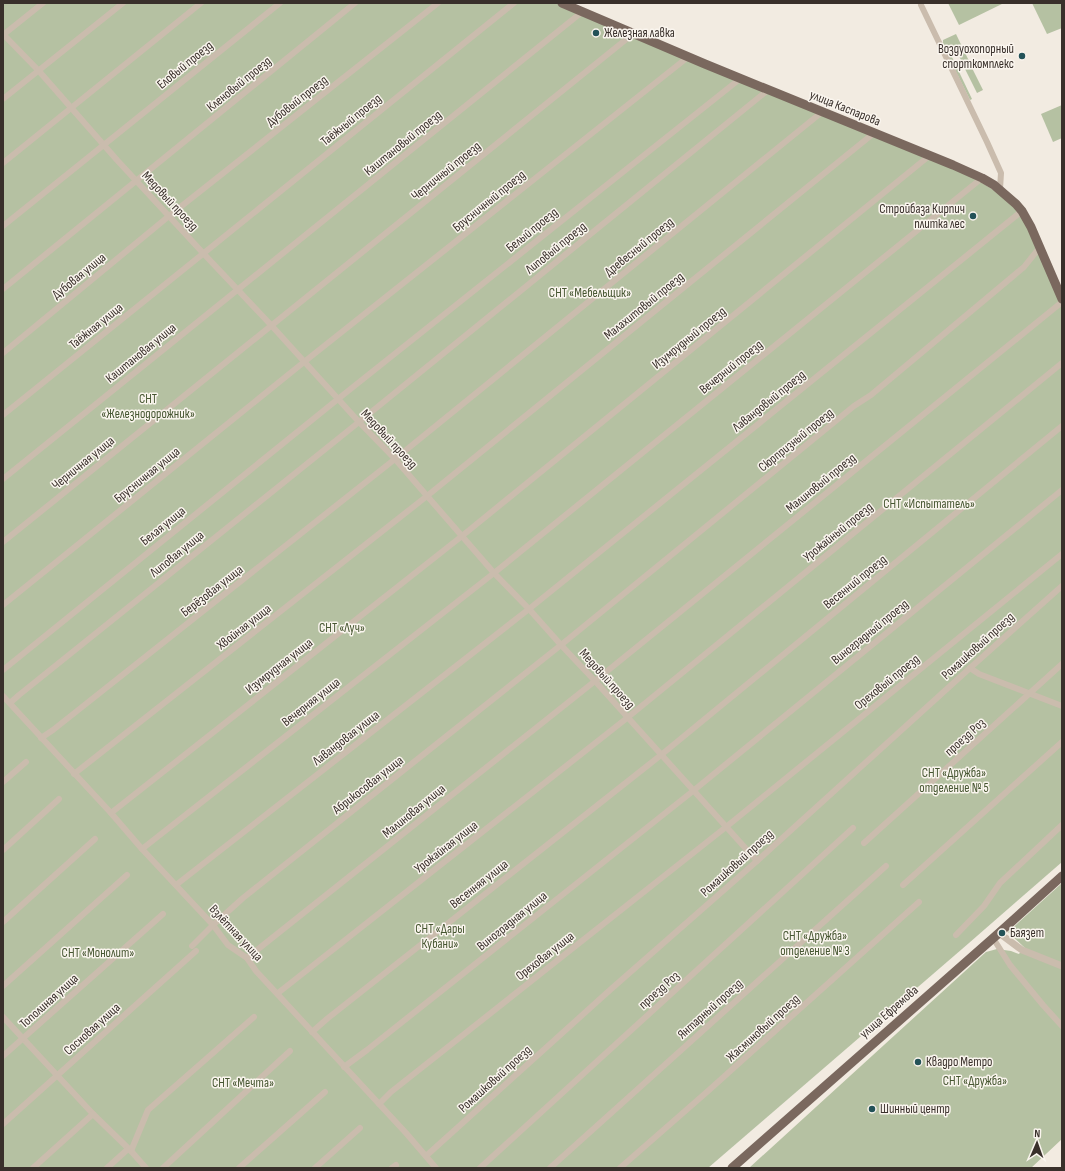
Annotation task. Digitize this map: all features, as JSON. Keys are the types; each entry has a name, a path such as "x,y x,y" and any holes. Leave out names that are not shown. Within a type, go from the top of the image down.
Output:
{"main road":[{"name":"улица Каспарова","path":"562,3 688,57 982,178 1000,189 1022,211 1040,247 1062,299"},
{"name":"улица Ефремова","path":"732,1168 1062,876"}],"street":[{"path":"3,35 43,3"},
{"path":"3,99 123,3"},
{"path":"3,163 201,3"},
{"name":"Еловый проезд","path":"3,226 280,3"},
{"name":"Кленовый проезд","path":"3,290 355,3"},
{"name":"Дубовый проезд","path":"170,216 438,3"},
{"name":"Таёжный проезд","path":"203,253 514,3"},
{"path":"921,5 1001,173 1000,189"},
{"name":"Каштановый проезд","path":"238,290 582,12"},
{"name":"Черничный проезд","path":"271,326 634,33"},
{"name":"Медовый проезд","path":"3,35 38,70 104,145 395,460 494,573 530,609 757,861"},
{"name":"Брусничный проезд","path":"304,362 688,57"},
{"name":"Белый проезд","path":"338,399 741,78"},
{"name":"Липовый проезд","path":"359,422 768,90"},
{"name":"Древесный проезд","path":"395,460 822,112"},
{"name":"Малахитовый проезд","path":"427,496 874,134"},
{"name":"Изумрудный проезд","path":"462,536 929,156"},
{"name":"Вечерний проезд","path":"494,573 982,178"},
{"name":"Лавандовый проезд","path":"530,609 1022,211"},
{"name":"Дубовая улица","path":"3,353 170,216"},
{"name":"Сюрпризный проезд","path":"561,645 854,406 876,390 1024,267 1040,247"},
{"name":"Таёжная улица","path":"3,415 203,253"},
{"name":"Каштановая улица","path":"3,479 238,290"},
{"name":"Малиновый проезд","path":"595,681 1062,302"},
{"name":"Черничная улица","path":"3,542 271,326"},
{"name":"Брусничная улица","path":"3,605 304,362"},
{"name":"Урожайный проезд","path":"627,718 1062,363"},
{"name":"Белая улица","path":"3,670 338,399"},
{"name":"Липовая улица","path":"10,703 359,422"},
{"name":"Весенний проезд","path":"661,755 1062,426"},
{"name":"Берёзовая улица","path":"41,738 395,460"},
{"name":"Виноградный проезд","path":"693,791 1062,490"},
{"name":"Хвойная улица","path":"74,774 427,496"},
{"name":"Изумрудная улица","path":"111,813 462,536"},
{"name":"Ореховый проезд","path":"726,827 1062,554"},
{"name":"Вечерняя улица","path":"142,849 494,573"},
{"name":"Ромашковый проезд","path":"426,1156 616,984 757,861 1062,586"},
{"name":"Лавандовая улица","path":"176,885 530,609"},
{"name":"Абрикосовая улица","path":"194,948 213,924 249,893 561,645"},
{"name":"проезд Роз","path":"864,843 1062,664"},
{"path":"970,668 979,674 1062,706"},
{"name":"Малиновая улица","path":"247,958 595,681"},
{"name":"Взлётная улица","path":"3,696 111,813 142,849 213,924 228,945 247,958 256,971 278,993 436,1168"},
{"name":"Урожайная улица","path":"278,993 627,718"},
{"path":"903,885 1062,742"},
{"name":"Весенняя улица","path":"312,1032 661,755"},
{"path":"3,782 26,762"},
{"name":"Виноградная улица","path":"344,1067 693,791"},
{"path":"3,850 59,800"},
{"path":"956,935 984,906 1000,883 1062,826"},
{"name":"Ореховая улица","path":"379,1104 391,1092 726,827"},
{"name":"проезд Роз","path":"480,1168 853,828"},
{"path":"3,922 95,839"},
{"name":"Янтарный проезд","path":"550,1168 886,866"},
{"path":"3,986 127,876"},
{"name":"Жасминовый проезд","path":"620,1168 708,1092 918,902"},
{"name":"Тополиная улица","path":"3,1056 163,914"},
{"path":"996,936 1022,950 1062,966"},
{"path":"996,936 1010,965 1062,1026"},
{"name":"Сосновая улица","path":"3,1124 57,1076 194,948"},
{"path":"107,1168 130,1150 148,1110 254,1016"},
{"path":"3,1017 57,1076 146,1168"},
{"path":"163,1168 290,1052"},
{"path":"239,1168 325,1092"},
{"path":"34,1168 93,1114"},
{"path":"315,1168 360,1128"}],"green space":[{"path":"3,3 562,3 953,165 1016,204 1062,299 1062,862 708,1168 3,1168"},
{"path":"948,3 1004,3 959,25"},
{"path":"1032,3 1062,3 1062,28 1047,34"},
{"path":"956,34 969,61 963,64 957,52 943,44 943,40"},
{"path":"950,53 972,99 970,100 947,54"},
{"path":"970,64 983,90 977,93 964,67"},
{"path":"1062,105 1062,138 1053,142 1041,114"},
{"path":"1062,883 1062,964 1026,949 1008,932"},
{"name":"СНТ «Дружба»","path":"997,949 1019,954 1021,951 1062,968 1062,1139 1031,1168 749,1168 986,952"}],"place":[{"name":"Железная лавка","path":"596,33"},
{"name":"Воздуохопорный спорткомплекс","path":"1022,56"},
{"name":"Стройбаза Кирпич плитка лес","path":"973,216"},
{"name":"Баязет","path":"1002,933"},
{"name":"Квадро Метро","path":"918,1062"},
{"name":"Шинный центр","path":"872,1109"}],"park label":[{"name":"СНТ «Мебельщик»","path":"590,293"},
{"name":"СНТ «Железнодорожник»","path":"148,406"},
{"name":"СНТ «Испытатель»","path":"929,504"},
{"name":"СНТ «Луч»","path":"342,628"},
{"name":"СНТ «Дружба» отделение № 5","path":"954,780"},
{"name":"СНТ «Дары Кубани»","path":"440,936"},
{"name":"СНТ «Дружба» отделение № 3","path":"815,944"},
{"name":"СНТ «Монолит»","path":"98,953"},
{"name":"СНТ «Мечта»","path":"243,1083"}]}
